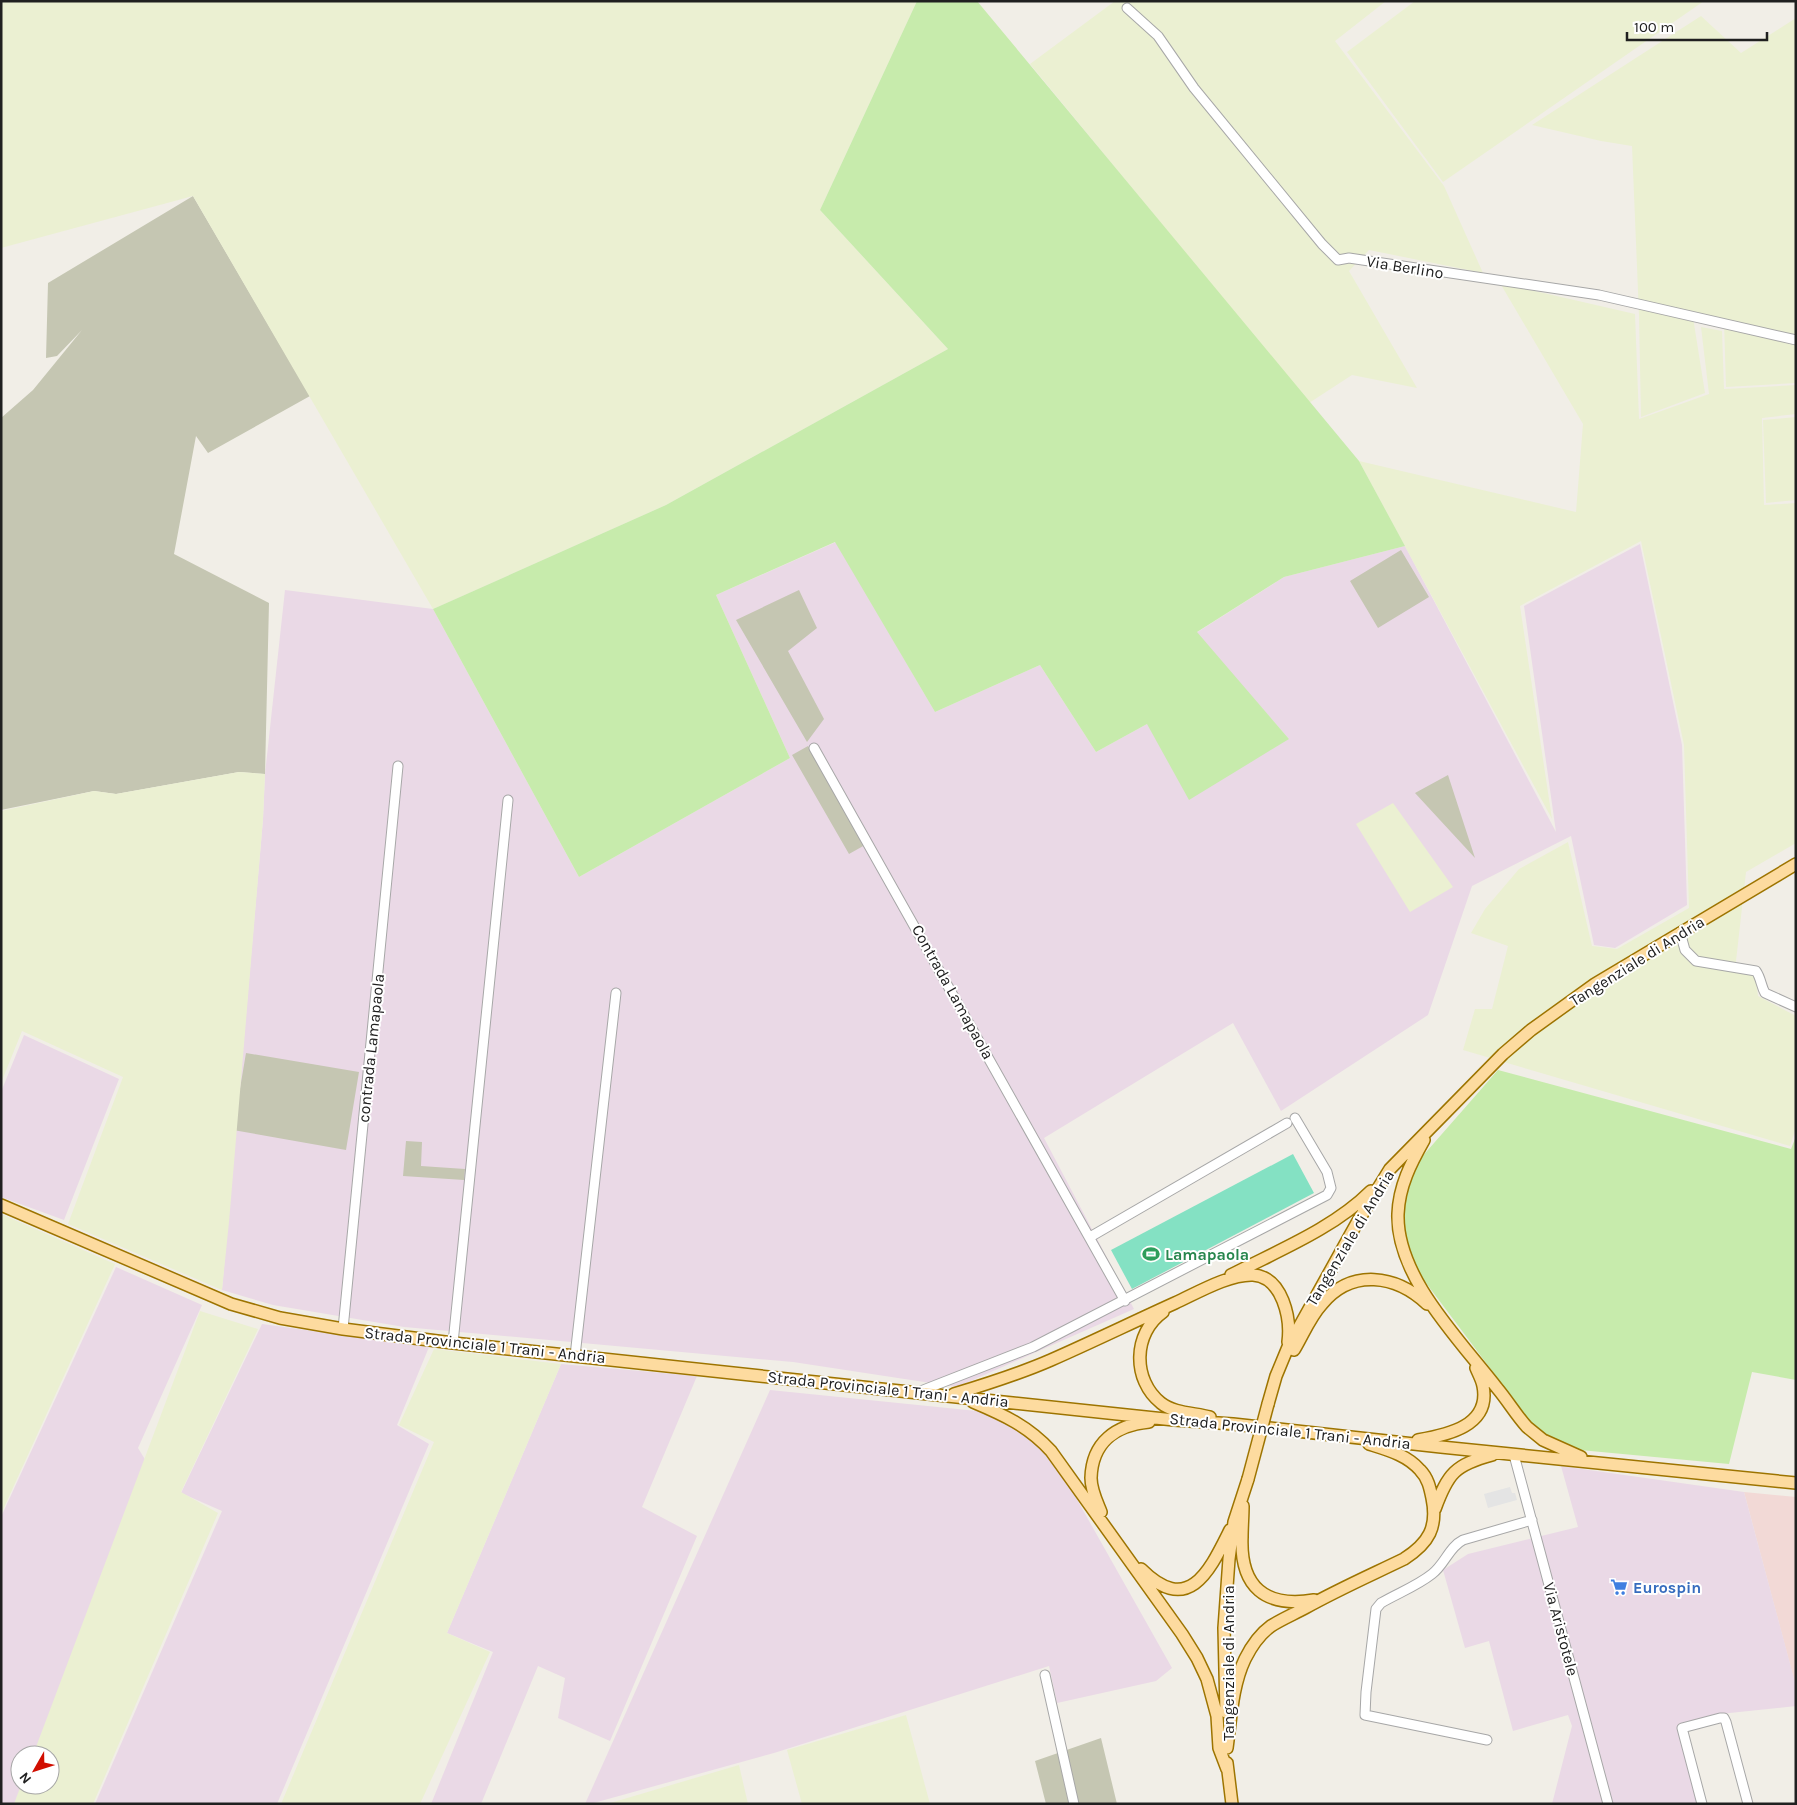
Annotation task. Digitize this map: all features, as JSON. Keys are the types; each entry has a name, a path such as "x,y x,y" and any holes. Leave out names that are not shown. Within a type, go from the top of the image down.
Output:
{"main road":[{"name":"Tangenziale di Andria","path":"1232,1804 1227,1748 1224,1628 1229,1559 1234,1522 1248,1479 1276,1376 1288,1347 1354,1228 1390,1168 1503,1054 1531,1030 1596,984 1796,864"},
{"path":"1446,1111 1431,1127 1412,1161 1401,1186 1398,1214 1399,1238 1408,1264 1437,1313 1498,1388 1519,1418 1535,1434 1563,1450 1595,1462"},
{"path":"1201,1291 1337,1219 1356,1205 1384,1178"},
{"name":"Strada Provinciale 1 Trani - Andria","path":"1,1205 231,1304 280,1318 343,1329 454,1343 915,1393 1796,1483"},
{"path":"954,1396 1024,1371 1201,1291 1234,1278 1254,1275 1269,1282 1280,1294 1288,1315 1288,1347"},
{"path":"1276,1376 1288,1361 1321,1304 1336,1291 1348,1285 1374,1280 1393,1282 1416,1294 1437,1313"},
{"path":"1181,1300 1155,1318 1144,1334 1139,1354 1141,1374 1148,1388 1162,1404 1174,1409 1233,1424"},
{"path":"1405,1443 1453,1432 1463,1428 1474,1419 1483,1398 1483,1385 1471,1357"},
{"path":"954,1396 1014,1420 1035,1435 1051,1451 1106,1526 1197,1658 1208,1680 1217,1716 1219,1748 1228,1769"},
{"path":"1106,1526 1091,1479 1095,1454 1104,1440 1116,1430 1129,1425 1174,1420"},
{"path":"1227,1748 1238,1679 1245,1659 1257,1640 1271,1627 1320,1598 1404,1559 1425,1542 1434,1525 1430,1485 1421,1470 1391,1450 1331,1435"},
{"path":"1434,1510 1443,1487 1458,1468 1474,1460 1500,1453"},
{"path":"1243,1493 1243,1554 1247,1572 1253,1584 1264,1594 1283,1602 1300,1602 1320,1598"},
{"path":"1127,1556 1150,1578 1165,1587 1174,1590 1192,1586 1204,1577 1214,1564 1234,1522"}],"street":[{"name":"Via Berlino","path":"1127,8 1158,36 1194,88 1322,244 1338,260 1349,258 1599,295 1796,340"},
{"name":"Contrada Lamapaola","path":"814,748 1125,1300"},
{"name":"contrada Lamapaola","path":"343,1329 398,766"},
{"path":"454,1343 508,800"},
{"path":"1680,932 1685,950 1696,961 1756,971 1760,976 1762,989 1765,994 1796,1007"},
{"path":"575,1356 616,993"},
{"path":"915,1393 1034,1347 1327,1195 1332,1188 1329,1177 1291,1120 1090,1238"},
{"name":"Via Aristotele","path":"1514,1455 1608,1804"},
{"path":"1487,1740 1365,1715 1376,1609 1381,1603 1433,1574 1445,1560 1454,1544 1532,1520"},
{"path":"1045,1675 1074,1804"},
{"path":"1702,1804 1682,1728 1720,1718 1724,1718 1748,1804"}],"shaded area":[{"path":"1,1 917,1 820,210 948,349 666,505 433,609 193,196 1,248"},
{"path":"1115,1 1386,1 1335,41 1444,186 1483,273 1369,250 1349,271 1417,388 1352,375 1309,403 1030,64"},
{"path":"1415,1 1704,1 1443,182 1347,52"},
{"path":"1701,16 1741,53 1796,18 1796,383 1726,387 1724,322 1692,311 1705,393 1641,417 1632,146 1532,125"},
{"path":"193,196 310,396 208,453 196,436 174,554 269,603 265,774 239,772 116,794 94,791 1,810 1,418 33,390 82,330 57,356 46,358 48,283"},
{"path":"1500,283 1635,314 1639,419 1709,394 1701,327 1722,331 1724,389 1796,385 1796,414 1762,418 1764,505 1796,503 1796,843 1746,872 1735,970 1754,976 1758,996 1796,1016 1796,1128 1790,1146 1463,1050 1475,1009 1492,1009 1508,946 1471,933 1485,909 1519,869 1568,842 1592,946 1617,949 1689,908 1684,745 1641,541 1520,606 1552,819 1359,461 1576,512 1583,424"},
{"path":"1796,417 1796,500 1766,503 1763,420"},
{"path":"836,542 935,712 1040,665 1096,752 1147,724 1289,739 1196,633 1284,577 1405,546 1556,832 1524,606 1640,544 1682,745 1687,905 1615,948 1594,945 1571,836 1472,886 1428,1015 1281,1111 1233,1023 1044,1138 1134,1309 957,1387 793,1362 404,1327 273,1305 222,1290 263,819 265,774 285,590 433,609 579,877 790,758 716,595"},
{"path":"1401,550 1429,597 1378,628 1350,581"},
{"path":"799,590 817,628 788,651 824,719 807,742 736,620"},
{"path":"808,746 865,845 849,854 792,755"},
{"path":"239,772 265,774 263,819 222,1290 68,1224 123,1077 22,1031 1,1083 1,811 94,791 116,794"},
{"path":"1448,775 1475,858 1415,793"},
{"path":"1393,803 1453,887 1410,912 1356,824"},
{"path":"24,1035 119,1079 64,1220 1,1197 1,1092"},
{"path":"246,1053 359,1072 346,1150 233,1130"},
{"path":"406,1141 422,1142 421,1166 465,1169 464,1180 403,1176"},
{"path":"1,1214 115,1264 1,1514"},
{"path":"116,1267 202,1305 138,1448 158,1481 44,1745 10,1745 10,1795 23,1795 19,1804 1,1804 1,1517"},
{"path":"200,1311 258,1329 181,1492 218,1513 93,1804 14,1804 17,1795 60,1795 60,1745 37,1745"},
{"path":"262,1324 429,1347 397,1425 429,1444 277,1804 95,1804 222,1511 181,1493"},
{"path":"434,1349 561,1364 447,1633 490,1652 420,1804 281,1804 434,1442 399,1425"},
{"path":"561,1364 697,1376 642,1507 697,1536 610,1741 558,1718 565,1678 538,1666 481,1804 431,1804 493,1652 447,1633"},
{"path":"770,1390 977,1411 1006,1422 1025,1434 1042,1449 1075,1496 1172,1668 1156,1681 1057,1703 1049,1666 774,1753 585,1804"},
{"path":"1561,1466 1744,1492 1796,1686 1796,1706 1720,1714 1678,1724 1698,1804 1552,1804 1572,1726 1568,1715 1513,1731 1489,1641 1465,1648 1443,1570 1468,1554 1578,1527"},
{"path":"1510,1487 1512,1493 1515,1493 1517,1500 1488,1508 1484,1494"},
{"path":"1744,1492 1796,1497 1796,1687"},
{"path":"906,1715 930,1804 802,1804 787,1750"},
{"path":"1101,1738 1117,1804 1046,1804 1035,1761"},
{"path":"739,1765 748,1804 607,1804"}],"green space":[{"path":"917,1 977,1 1359,461 1405,546 1284,577 1197,632 1289,739 1189,800 1147,724 1096,752 1040,665 935,712 835,542 716,595 790,758 579,877 433,609 666,505 948,349 820,210"},
{"path":"1498,1070 1791,1149 1796,1136 1796,1380 1752,1372 1729,1464 1580,1450 1557,1443 1535,1428 1417,1271 1408,1254 1403,1225 1405,1187 1420,1159"},
{"path":"1293,1154 1314,1193 1132,1289 1111,1250"}],"place":[{"name":"Lamapaola","path":"1151,1254"},
{"name":"Eurospin","path":"1619,1587"}]}
